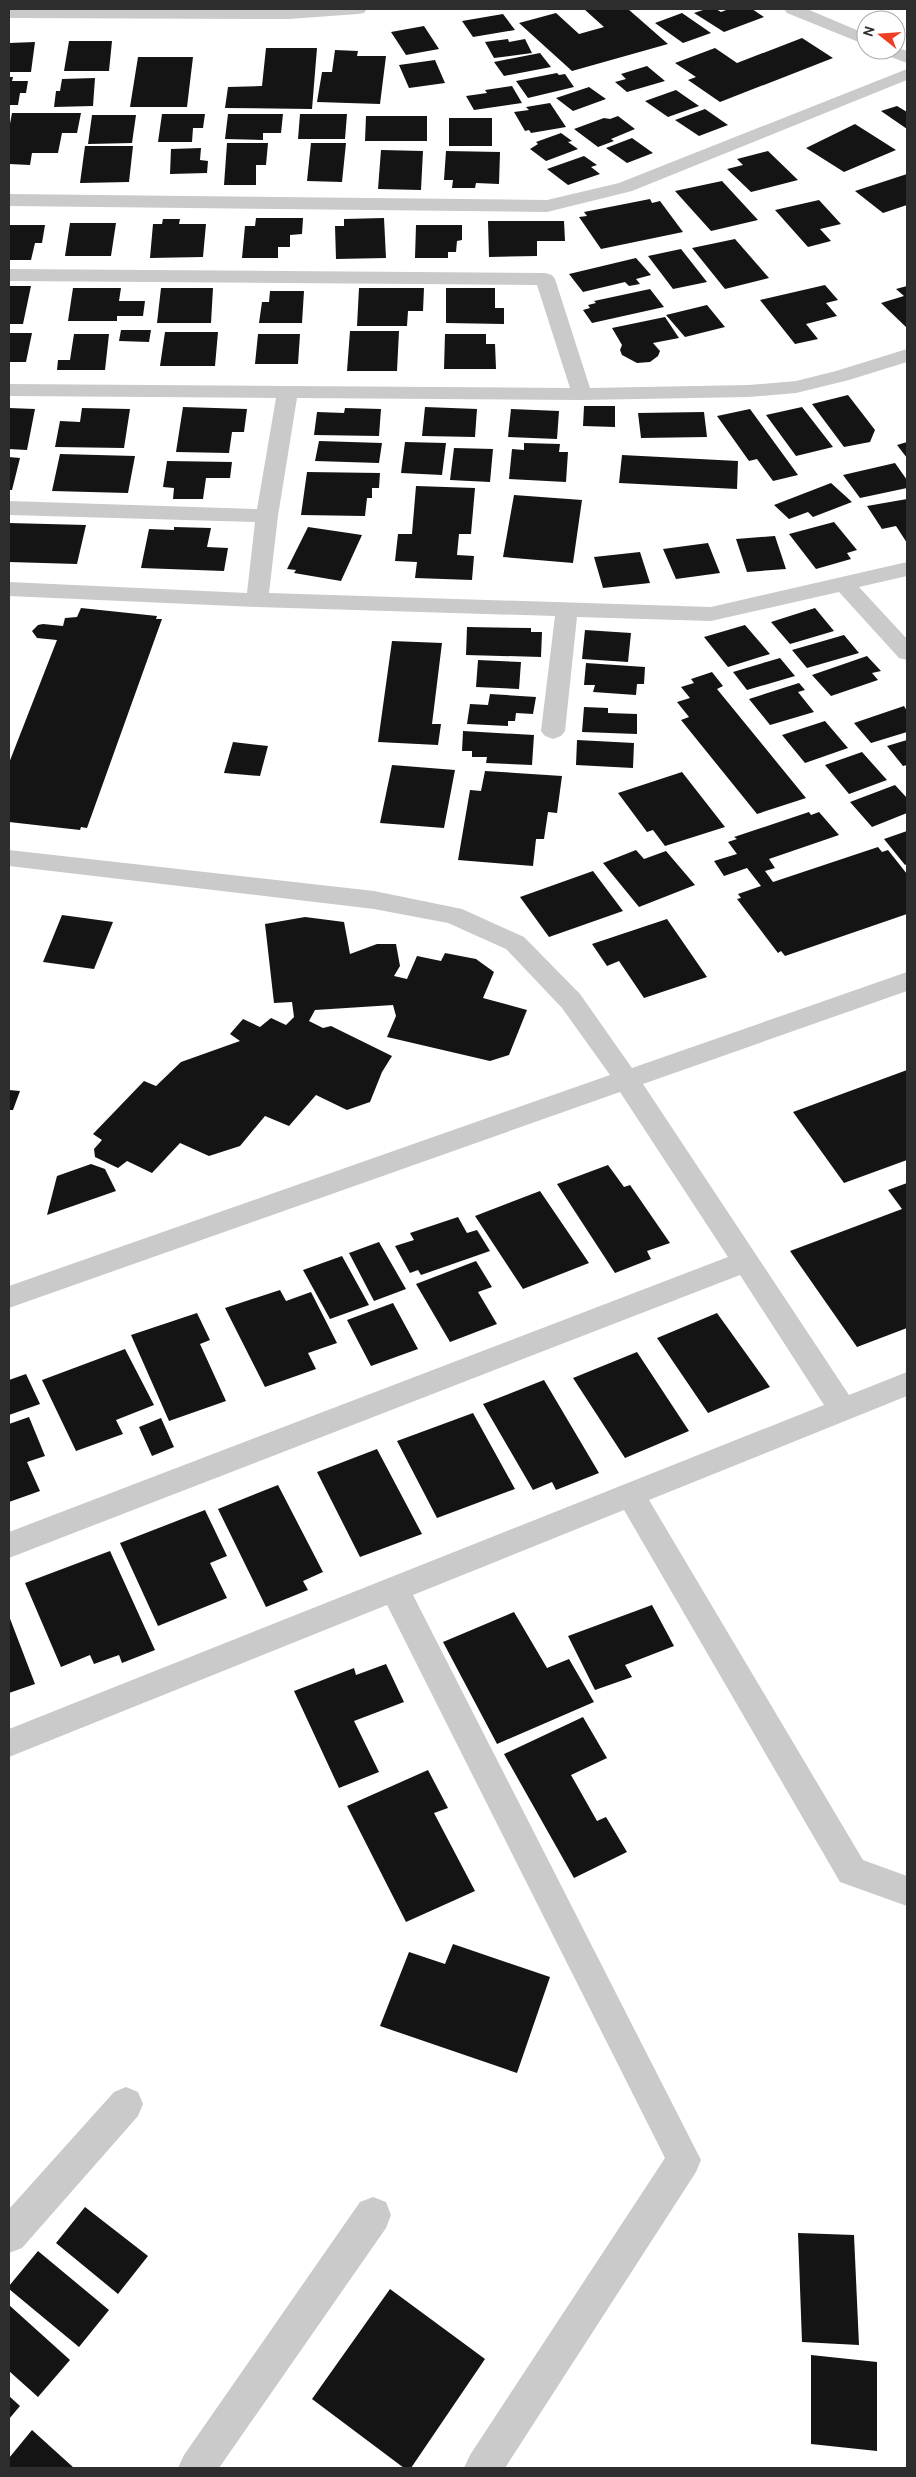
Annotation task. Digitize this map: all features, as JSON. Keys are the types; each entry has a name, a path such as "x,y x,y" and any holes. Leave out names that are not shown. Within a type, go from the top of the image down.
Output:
{"street":[{"path":"9,13 289,14 358,9"},
{"path":"792,9 856,36"},
{"path":"9,200 547,206 625,187 907,74"},
{"path":"9,275 545,279 582,394"},
{"path":"9,390 582,394 749,391 796,388 842,376 907,355"},
{"path":"257,600 267,516 288,391"},
{"path":"9,508 267,516"},
{"path":"9,589 257,600 711,614 907,570"},
{"path":"869,578 898,590 907,590"},
{"path":"845,585 907,653"},
{"path":"553,730 567,610"},
{"path":"9,858 374,900 453,915 514,943 571,1001 627,1080 747,1260 843,1409"},
{"path":"9,1297 907,981"},
{"path":"9,1545 747,1260"},
{"path":"9,1743 907,1384"},
{"path":"630,1494 852,1871 907,1891"},
{"path":"394,1589 684,2160 483,2468"},
{"path":"9,2235 126,2104"},
{"path":"197,2468 373,2215"}],"building":[{"path":"584,9 628,9 668,44 572,71 519,23 556,13 579,34 604,27"},
{"path":"706,9 716,9 721,12 729,9 752,9 764,17 724,32 694,13"},
{"path":"682,13 711,33 683,43 655,23"},
{"path":"503,14 515,30 473,37 462,21"},
{"path":"424,26 439,49 406,55 391,32"},
{"path":"802,38 833,58 720,102 688,80 696,77 675,63 715,48 737,63"},
{"path":"508,39 509,42 525,39 532,53 494,58 485,42"},
{"path":"69,41 112,41 109,71 64,71"},
{"path":"35,42 31,72 9,72 9,43"},
{"path":"266,48 317,48 312,109 225,108 228,87 262,86"},
{"path":"335,50 358,51 357,56 386,56 380,104 317,102 322,72 332,72"},
{"path":"540,53 551,67 504,76 494,62"},
{"path":"138,57 193,57 187,107 130,107"},
{"path":"435,60 445,83 409,88 399,65"},
{"path":"647,66 665,81 627,92 615,82 626,79 621,74"},
{"path":"557,73 559,75 565,74 574,87 528,98 516,81"},
{"path":"9,77 13,77 12,81 28,81 26,93 20,93 18,105 9,105"},
{"path":"95,78 93,106 54,107 56,91 60,91 62,79"},
{"path":"512,86 522,103 474,110 466,96 487,93 485,90"},
{"path":"589,87 606,99 573,111 556,98"},
{"path":"676,90 699,106 668,117 645,101"},
{"path":"550,103 566,127 531,133 529,130 525,131 514,112 529,110 526,107"},
{"path":"897,106 907,112 907,129 881,111"},
{"path":"705,109 728,125 699,136 675,120"},
{"path":"12,113 81,113 77,133 62,133 58,153 32,153 30,165 9,164 9,129"},
{"path":"162,114 205,114 203,128 193,128 192,142 158,142"},
{"path":"228,114 283,114 281,133 263,133 263,140 225,139"},
{"path":"300,114 347,114 345,139 298,139"},
{"path":"92,115 136,115 132,143 88,144"},
{"path":"366,116 427,116 427,141 365,141"},
{"path":"618,116 635,129 611,139 614,141 598,147 574,129 604,118 610,119"},
{"path":"449,118 492,118 492,146 449,146"},
{"path":"855,124 896,150 844,172 806,148"},
{"path":"561,133 572,141 568,142 578,149 546,161 530,149 538,144 536,142"},
{"path":"632,138 653,153 627,163 606,148"},
{"path":"227,143 268,143 266,165 256,165 256,185 224,185"},
{"path":"311,143 346,143 342,182 307,181"},
{"path":"85,146 133,146 129,182 80,183"},
{"path":"201,148 200,160 208,161 207,173 170,174 171,149"},
{"path":"381,150 423,151 421,190 378,189"},
{"path":"446,151 500,152 499,184 476,183 475,188 452,188 453,180 444,180"},
{"path":"768,151 798,180 751,192 727,169 743,165 737,159"},
{"path":"584,156 597,165 591,167 600,174 568,185 547,169"},
{"path":"907,174 907,205 883,213 855,191"},
{"path":"722,181 758,220 711,231 675,191"},
{"path":"650,199 652,203 660,201 683,232 601,249 579,217 587,216 584,212"},
{"path":"819,200 841,224 820,229 831,241 808,247 775,210"},
{"path":"256,218 303,218 302,234 290,235 290,247 278,247 278,258 242,258 245,226 255,226"},
{"path":"384,218 386,258 336,259 335,226 344,226 344,219"},
{"path":"163,219 180,219 179,224 206,224 203,257 150,258 153,224 162,224"},
{"path":"488,221 564,221 565,241 537,241 537,256 489,257"},
{"path":"70,223 116,223 111,256 65,256"},
{"path":"9,225 45,225 42,243 35,243 31,260 9,260"},
{"path":"416,225 462,225 462,240 457,241 456,252 448,252 448,258 415,258"},
{"path":"735,239 769,278 725,289 692,248"},
{"path":"681,249 707,282 673,289 648,256"},
{"path":"636,258 651,275 636,279 640,284 629,286 625,282 583,292 569,274"},
{"path":"825,285 838,300 826,303 837,316 806,324 818,339 795,344 760,300"},
{"path":"9,286 31,286 23,324 9,324"},
{"path":"907,286 907,328 881,303 904,296 896,289"},
{"path":"73,288 121,288 119,301 145,301 143,316 117,316 117,321 68,321"},
{"path":"161,288 213,288 211,323 157,323"},
{"path":"359,288 424,288 423,311 408,311 407,326 357,326"},
{"path":"446,288 495,288 495,308 504,308 504,324 446,323"},
{"path":"650,289 664,307 592,323 583,310 590,308 588,305 596,303 594,301"},
{"path":"270,291 304,291 302,323 259,323 262,302 269,302"},
{"path":"707,305 725,327 685,337 666,315"},
{"path":"665,317 679,338 653,343 660,351 658,356 650,362 637,363 622,355 620,350 622,345 612,328"},
{"path":"121,330 151,330 149,342 119,341"},
{"path":"350,331 399,331 397,371 347,371"},
{"path":"165,332 218,332 215,366 160,366"},
{"path":"9,333 32,333 26,362 9,362"},
{"path":"74,334 109,334 105,370 57,370 58,360 70,360"},
{"path":"258,334 300,334 298,364 255,364"},
{"path":"445,334 486,334 486,344 495,344 496,369 444,369"},
{"path":"848,395 875,430 870,442 844,447 812,404"},
{"path":"584,406 615,406 615,427 583,426"},
{"path":"183,407 247,409 244,432 232,432 229,453 176,452"},
{"path":"425,407 477,409 475,437 422,436"},
{"path":"802,407 833,447 796,456 766,415"},
{"path":"9,408 35,409 27,450 9,449"},
{"path":"82,408 130,409 124,448 55,447 60,421 80,422"},
{"path":"345,408 381,409 379,436 314,435 317,412 344,413"},
{"path":"511,409 559,411 557,439 508,437"},
{"path":"750,409 798,475 773,481 757,459 749,461 717,416"},
{"path":"704,412 707,437 641,438 638,413"},
{"path":"319,441 382,443 379,463 315,461"},
{"path":"405,442 446,443 442,475 401,473"},
{"path":"907,442 907,458 897,445"},
{"path":"524,443 560,444 559,452 568,452 566,482 509,479 512,449 524,450"},
{"path":"454,448 493,449 490,482 450,480"},
{"path":"60,454 135,456 128,493 52,491"},
{"path":"622,455 738,461 737,489 619,483"},
{"path":"9,457 20,458 12,490 9,490"},
{"path":"167,461 232,462 230,478 206,478 203,499 173,499 174,488 163,487"},
{"path":"895,463 907,480 907,488 860,498 843,475"},
{"path":"307,472 380,473 379,488 372,488 372,498 367,498 365,516 301,515"},
{"path":"831,483 852,502 813,517 808,512 789,519 774,505"},
{"path":"416,486 475,488 471,534 459,534 457,555 474,556 472,580 415,578 417,562 395,561 398,534 412,534"},
{"path":"514,495 582,500 573,563 503,557"},
{"path":"907,499 907,543 896,526 882,529 867,506"},
{"path":"834,522 857,550 847,553 851,559 816,569 789,534"},
{"path":"9,523 86,525 77,564 9,562"},
{"path":"174,527 211,528 207,547 228,548 224,571 141,568 149,529 174,530"},
{"path":"308,527 362,535 341,581 294,573 296,570 287,569"},
{"path":"775,536 786,569 747,572 736,539"},
{"path":"708,543 720,573 676,579 663,549"},
{"path":"640,552 650,583 603,588 594,557"},
{"path":"81,608 157,616 156,619 162,619 87,828 81,827 80,830 9,822 9,763 57,640 37,638 32,631 38,625 43,624 63,626 65,618 77,617"},
{"path":"815,608 834,631 790,644 771,622"},
{"path":"745,625 770,654 728,667 704,637"},
{"path":"467,627 531,628 531,632 542,632 541,657 466,655"},
{"path":"585,630 631,633 628,662 582,659"},
{"path":"844,635 859,653 807,668 792,650"},
{"path":"392,641 442,643 432,724 441,724 438,745 378,742"},
{"path":"867,656 881,671 872,673 878,680 831,696 812,675"},
{"path":"780,658 795,676 747,690 733,672"},
{"path":"478,660 521,662 519,689 476,687"},
{"path":"586,663 645,667 644,684 637,684 636,695 593,692 595,685 584,685"},
{"path":"712,672 723,686 717,689 806,798 757,814 681,720 689,717 677,702 690,698 681,687 694,683 691,679"},
{"path":"799,683 805,690 798,692 814,712 770,725 749,699"},
{"path":"490,694 536,697 533,714 516,713 515,721 508,721 508,726 467,724 470,704 488,705"},
{"path":"904,706 907,711 907,732 871,743 854,723"},
{"path":"584,707 608,708 608,713 637,714 637,734 582,732"},
{"path":"825,721 848,748 805,763 782,735"},
{"path":"463,731 534,735 532,765 486,763 487,757 472,757 472,751 462,751"},
{"path":"577,740 634,743 633,768 576,765"},
{"path":"907,740 907,765 903,766 887,746"},
{"path":"233,742 268,746 260,776 224,773"},
{"path":"862,752 887,780 849,794 825,765"},
{"path":"392,765 455,770 444,828 380,823"},
{"path":"485,771 562,776 557,813 548,812 544,839 536,839 533,866 458,860 470,790 481,791"},
{"path":"682,772 725,827 665,846 653,830 647,832 618,793"},
{"path":"895,785 907,798 907,813 872,827 850,802"},
{"path":"809,812 811,815 819,812 839,835 769,859 775,868 765,871 773,882 878,847 882,852 888,850 907,874 907,914 785,956 781,951 778,953 737,899 741,898 738,894 761,886 747,868 724,876 714,861 737,854 728,842 737,839 734,837"},
{"path":"907,831 907,864 905,865 884,839"},
{"path":"636,850 644,859 666,851 695,885 639,907 603,863"},
{"path":"593,871 623,911 549,937 520,897"},
{"path":"62,915 113,922 94,969 43,962"},
{"path":"305,917 344,922 350,954 377,944 396,944 400,966 394,976 407,979 417,956 441,961 445,953 476,959 494,972 483,998 527,1010 509,1055 490,1061 387,1037 396,1016 393,1005 315,1010 309,1021 323,1028 331,1026 392,1056 382,1072 370,1102 347,1110 316,1095 289,1126 265,1116 240,1146 209,1156 180,1143 152,1173 127,1161 118,1168 95,1157 94,1149 102,1140 93,1134 144,1081 156,1086 181,1062 240,1041 230,1034 243,1019 260,1027 271,1018 286,1025 294,1017 292,1002 274,1003 265,924"},
{"path":"667,919 707,977 644,998 619,961 607,966 592,944"},
{"path":"907,1070 907,1160 844,1183 793,1112"},
{"path":"9,1090 20,1091 13,1110 9,1110"},
{"path":"91,1164 105,1169 116,1191 47,1215 57,1176"},
{"path":"608,1165 624,1187 630,1185 670,1243 647,1251 651,1259 615,1273 557,1184"},
{"path":"907,1183 907,1328 857,1347 790,1251 902,1209 888,1190"},
{"path":"540,1191 589,1263 523,1289 475,1216"},
{"path":"458,1217 467,1233 477,1230 490,1251 421,1275 418,1270 410,1273 395,1246 414,1240 410,1233"},
{"path":"379,1242 406,1289 374,1301 349,1253"},
{"path":"342,1256 369,1305 330,1319 303,1270"},
{"path":"476,1261 492,1287 478,1292 497,1324 450,1342 416,1284"},
{"path":"280,1290 286,1301 311,1292 337,1343 308,1353 316,1369 265,1387 225,1308"},
{"path":"393,1303 418,1349 371,1366 347,1320"},
{"path":"197,1313 210,1340 200,1344 226,1401 169,1421 131,1335"},
{"path":"717,1313 770,1387 708,1413 657,1338"},
{"path":"125,1349 154,1405 116,1420 123,1434 76,1451 42,1380"},
{"path":"637,1352 689,1431 625,1458 573,1378"},
{"path":"26,1374 40,1404 9,1415 9,1380"},
{"path":"544,1380 599,1473 556,1490 552,1482 533,1490 483,1404"},
{"path":"473,1413 515,1489 437,1518 397,1441"},
{"path":"29,1417 45,1456 27,1462 40,1491 9,1502 9,1424"},
{"path":"161,1418 174,1447 152,1456 139,1427"},
{"path":"377,1449 422,1534 360,1557 317,1472"},
{"path":"278,1485 323,1572 303,1581 308,1590 266,1607 218,1509"},
{"path":"205,1510 227,1556 210,1563 227,1598 158,1626 120,1543"},
{"path":"110,1551 155,1650 122,1663 119,1655 94,1664 90,1655 61,1667 25,1583"},
{"path":"652,1605 674,1646 625,1665 632,1677 595,1690 568,1636"},
{"path":"514,1612 547,1668 569,1659 594,1702 497,1744 443,1642"},
{"path":"9,1616 35,1684 9,1693"},
{"path":"386,1664 404,1702 354,1721 379,1772 339,1788 294,1691 354,1668 356,1675"},
{"path":"583,1717 607,1758 571,1775 597,1821 606,1817 627,1852 574,1878 504,1754"},
{"path":"428,1770 448,1808 434,1813 475,1891 406,1922 347,1806"},
{"path":"453,1944 550,1977 517,2073 380,2026 409,1952 445,1964"},
{"path":"85,2207 148,2256 118,2294 56,2243"},
{"path":"798,2233 854,2235 859,2345 802,2342"},
{"path":"38,2251 109,2310 79,2347 9,2289 9,2286"},
{"path":"390,2289 485,2359 411,2468 404,2468 312,2399"},
{"path":"9,2305 70,2360 38,2397 9,2371"},
{"path":"811,2355 877,2362 877,2451 811,2444"},
{"path":"9,2396 20,2406 9,2419"},
{"path":"32,2430 74,2468 9,2468 9,2458"}]}
